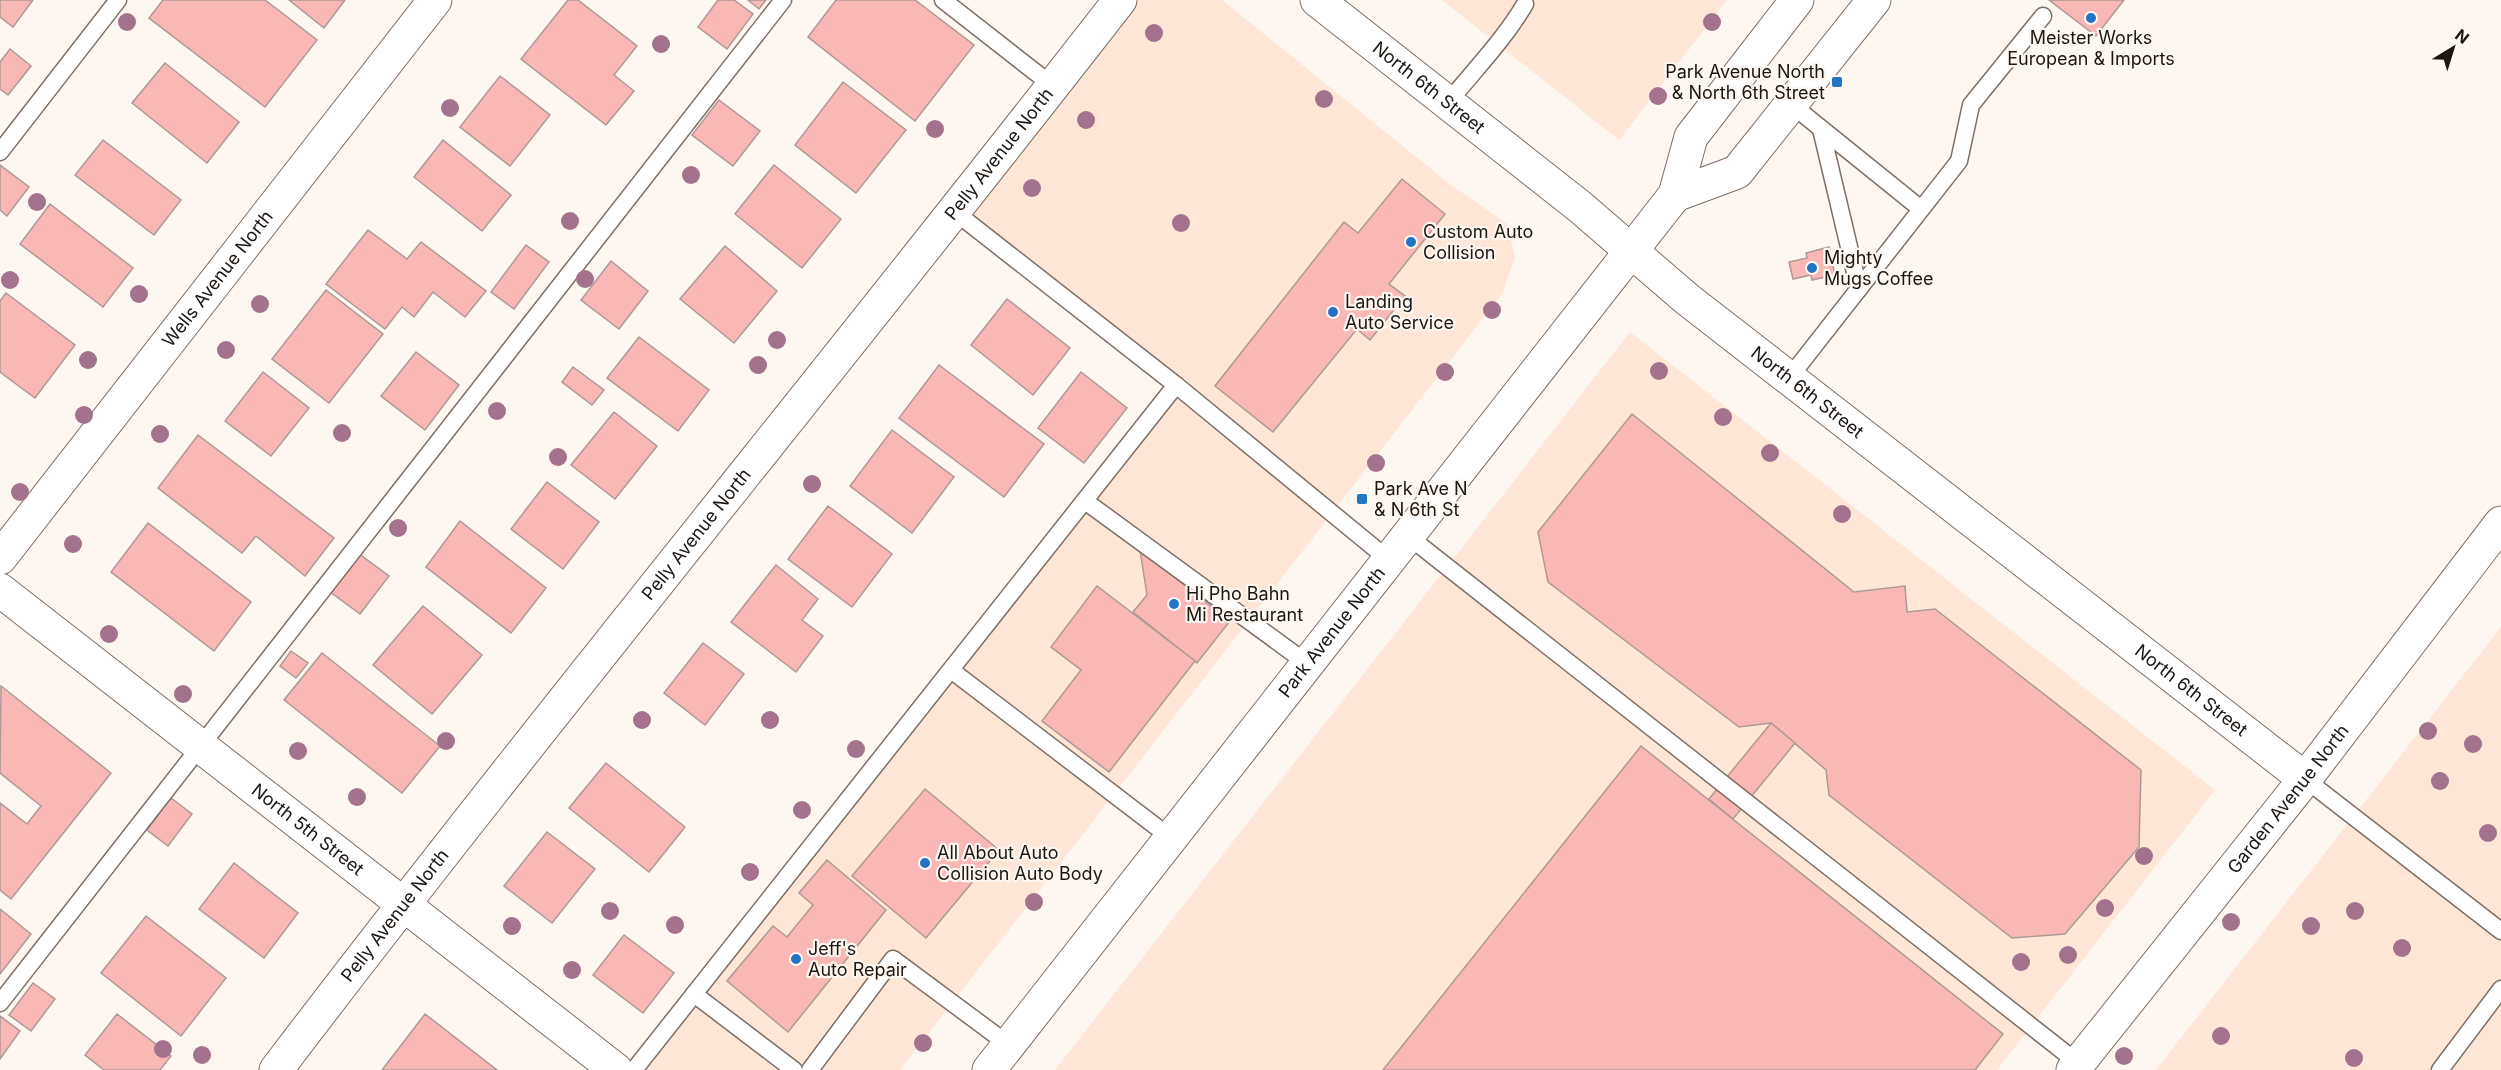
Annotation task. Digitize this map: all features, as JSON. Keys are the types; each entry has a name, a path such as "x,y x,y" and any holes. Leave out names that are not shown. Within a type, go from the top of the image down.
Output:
{"street":[{"name":"Wells Avenue North","path":"0,558 435,0"},
{"name":"Pelly Avenue North","path":"276,1070 403,903 955,212 1120,0"},
{"name":"North 6th Street","path":"1317,0 1579,206 1631,251 1789,378 2305,779"},
{"name":"Park Avenue North","path":"999,1058 1676,195 1691,137 1797,0"},
{"path":"1676,195 1737,172 1874,0"},
{"name":"Garden Avenue North","path":"2075,1066 2305,779 2501,523"},
{"name":"North 5th Street","path":"0,590 616,1070"}],"lane":[{"path":"0,152 118,0"},
{"path":"0,1003 783,0"},
{"path":"943,0 1053,86"},
{"path":"1448,103 1485,56 1508,34 1525,4"},
{"path":"1789,378 1959,161 1971,105 2043,16"},
{"path":"1792,105 1922,209"},
{"path":"1821,129 1859,289"},
{"path":"955,212 1176,385 1399,548 2075,1066"},
{"path":"634,1070 1176,385"},
{"path":"1084,501 1308,664"},
{"path":"951,670 1171,838"},
{"path":"2305,779 2501,931"},
{"path":"810,1070 893,959 999,1058"},
{"path":"2440,1070 2501,989"},
{"path":"694,994 794,1070"}],"shaded area":[{"path":"1120,0 1222,0 1447,182 1507,224 1515,257 1502,294 900,1070 634,1070 1176,385 955,212"},
{"path":"1442,0 1727,0 1619,140"},
{"path":"1630,332 2215,790 1997,1070 1055,1070"},
{"path":"2501,627 2501,1070 2156,1070 2296,890"}],"building":[{"path":"0,0 33,0 13,27 0,17"},
{"path":"163,0 265,0 317,40 265,107 149,18"},
{"path":"289,0 345,0 324,28"},
{"path":"568,0 578,0 637,46 614,75 634,91 606,125 521,59"},
{"path":"718,0 734,0 753,14 727,49 698,27"},
{"path":"748,0 766,0 759,9"},
{"path":"836,0 915,0 974,45 915,121 808,37"},
{"name":"Meister Works European & Imports","path":"2049,0 2124,0 2096,36"},
{"path":"10,49 31,66 8,95 0,89 0,62"},
{"path":"165,63 239,122 207,163 132,103"},
{"path":"500,76 550,115 510,166 460,127"},
{"path":"843,82 906,130 856,193 795,145"},
{"path":"719,100 760,131 733,166 692,135"},
{"path":"103,140 181,200 154,235 75,175"},
{"path":"443,140 511,195 482,231 414,177"},
{"path":"0,165 29,187 7,216 0,210"},
{"path":"774,165 841,219 802,268 735,214"},
{"name":"Landing Auto Service","path":"1402,179 1445,214 1389,284 1405,296 1370,340 1357,329 1273,432 1215,386 1344,222 1358,233"},
{"path":"50,204 133,268 103,307 20,244"},
{"path":"368,230 407,259 421,242 486,291 465,317 433,292 414,317 402,307 385,329 326,284"},
{"path":"526,245 549,262 514,309 491,292"},
{"path":"725,246 777,291 734,343 680,299"},
{"name":"Mighty Mugs Coffee","path":"1829,247 1835,275 1812,280 1811,275 1793,279 1789,262 1807,258 1806,253"},
{"path":"611,261 648,291 619,329 581,300"},
{"path":"326,290 383,334 329,403 272,359"},
{"path":"6,293 75,345 35,398 0,372 0,301"},
{"path":"1007,299 1070,348 1033,395 971,345"},
{"path":"639,337 709,390 678,431 607,378"},
{"path":"416,352 459,385 425,430 381,396"},
{"path":"939,365 1044,444 1004,497 899,418"},
{"path":"573,367 604,390 592,405 562,382"},
{"path":"263,372 309,408 271,456 225,421"},
{"path":"1081,372 1127,408 1084,463 1038,428"},
{"path":"614,412 657,446 615,499 571,465"},
{"path":"1632,414 1854,592 1905,586 1907,612 1935,609 2141,770 2139,847 2065,934 2012,938 1829,795 1826,770 1771,723 1739,727 1548,582 1538,532"},
{"path":"892,430 954,477 912,533 850,486"},
{"path":"198,435 334,538 305,576 256,536 242,553 158,488"},
{"path":"547,482 599,522 563,569 511,529"},
{"path":"828,506 892,554 852,607 788,559"},
{"path":"460,521 546,588 511,633 426,567"},
{"path":"148,523 251,602 214,651 111,572"},
{"name":"Hi Pho Bahn Mi Restaurant","path":"1140,550 1230,621 1197,663 1133,612 1147,595"},
{"path":"358,553 389,576 360,614 329,591"},
{"path":"776,565 818,599 802,620 823,636 796,672 731,622"},
{"path":"1097,586 1195,661 1109,772 1042,721 1081,670 1051,647"},
{"path":"423,606 482,655 432,714 373,665"},
{"path":"703,643 744,674 705,725 664,693"},
{"path":"291,651 308,663 296,678 280,666"},
{"path":"322,653 440,746 402,793 284,700"},
{"path":"1,686 111,773 11,899 0,890 0,803 27,824 41,806 0,773"},
{"path":"1771,723 1795,743 1733,819 1709,799"},
{"path":"1641,746 2003,1034 1975,1070 1383,1070"},
{"path":"606,763 685,827 649,872 569,808"},
{"name":"All About Auto Collision Auto Body","path":"925,789 999,850 926,938 852,876"},
{"path":"171,798 192,814 168,846 147,830"},
{"path":"547,832 595,869 552,923 504,886"},
{"name":"Jeff's Auto Repair","path":"827,860 886,910 788,1032 727,981 773,926 787,937 813,905 799,893"},
{"path":"234,863 298,913 264,958 199,909"},
{"path":"0,909 31,934 0,974"},
{"path":"146,916 226,978 181,1036 101,973"},
{"path":"624,935 674,973 643,1013 593,975"},
{"path":"33,983 55,999 31,1031 9,1015"},
{"path":"117,1014 171,1056 160,1070 104,1070 85,1055"},
{"path":"425,1014 497,1070 382,1070"},
{"path":"0,1016 20,1031 0,1059"}],"place":[{"name":"Meister Works European & Imports","path":"2091,18"},
{"name":"Park Avenue North & North 6th Street","path":"1837,82"},
{"name":"Custom Auto Collision","path":"1411,242"},
{"name":"Mighty Mugs Coffee","path":"1812,268"},
{"name":"Landing Auto Service","path":"1333,312"},
{"name":"Park Ave N & N 6th St","path":"1362,499"},
{"name":"Hi Pho Bahn Mi Restaurant","path":"1174,604"},
{"name":"All About Auto Collision Auto Body","path":"925,863"},
{"name":"Jeff's Auto Repair","path":"796,959"}]}
